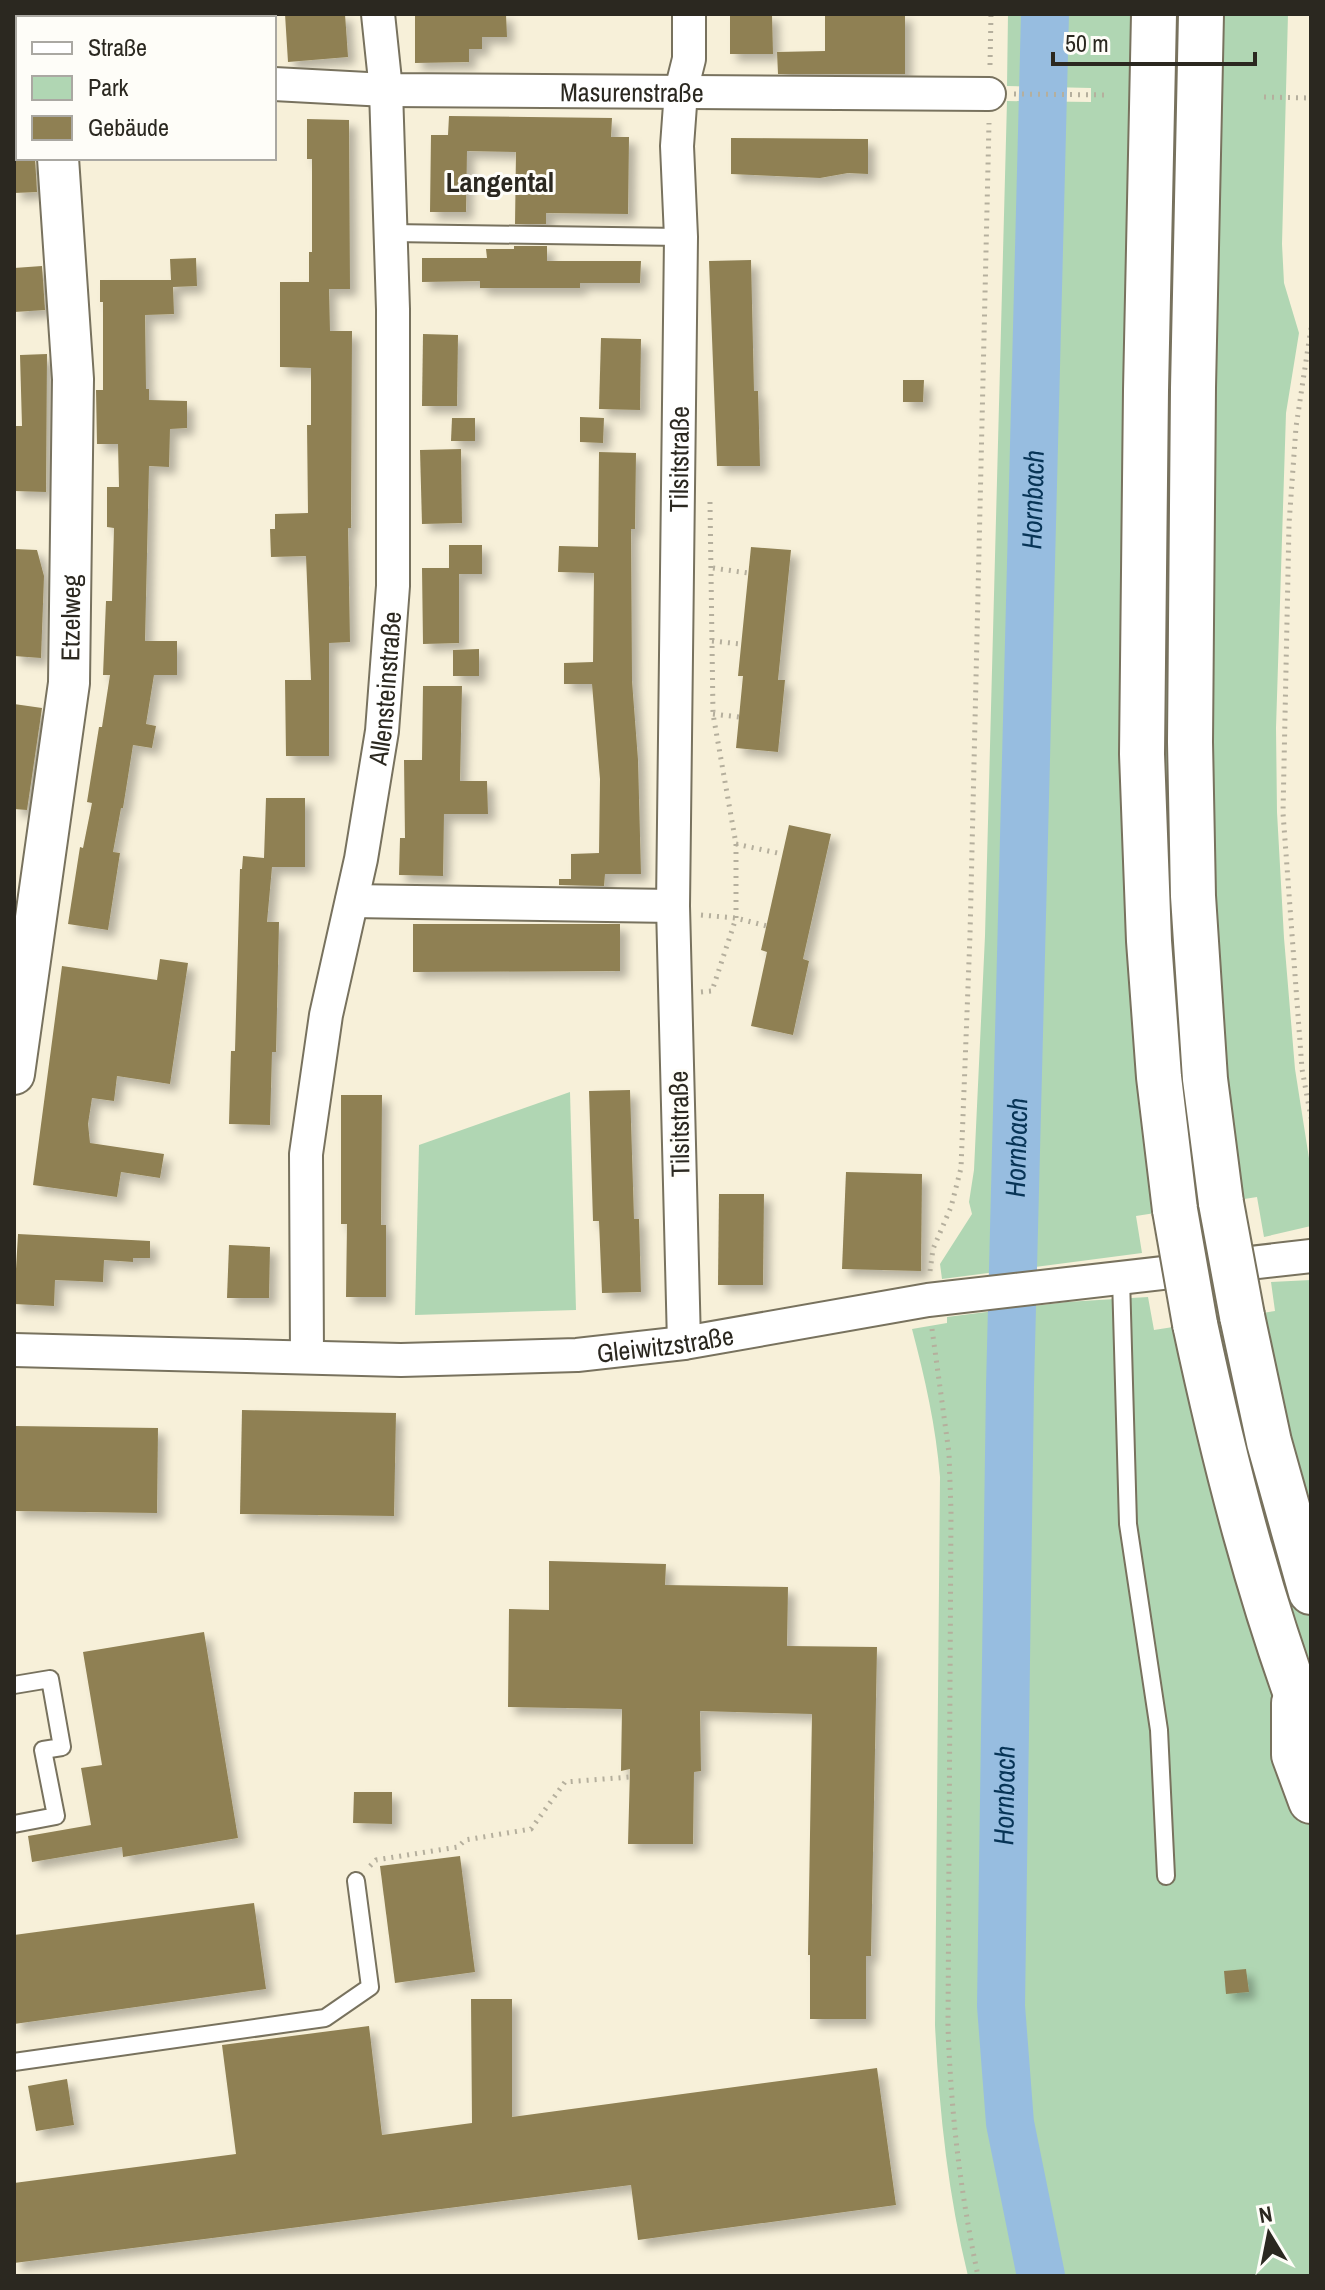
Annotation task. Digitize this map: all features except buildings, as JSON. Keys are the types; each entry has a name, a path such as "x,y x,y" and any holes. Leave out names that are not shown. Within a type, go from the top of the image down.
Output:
{"highway":[{"path":"1154,14 1142,754 1157,1062 1175,1210 1195,1324 1257,1580 1311,1735"},
{"path":"1201,14 1190,742 1192,865 1205,1079 1221,1203 1242,1316 1269,1442 1311,1592"},
{"path":"1294,1689 1294,1755 1311,1801"}],"street":[{"name":"Allensteinstraße","path":"307,1357 306,1154 326,1015 352,901 382,731 393,586 391,233 386,90 378,14"},
{"name":"Tilsitstraße","path":"684,1343 673,906 680,488 681,237 677,146 681,91 689,59 689,14"},
{"name":"Masurenstraße","path":"276,84 386,90 995,94"},
{"name":"Etzelweg","path":"14,1074 69,683 73,379 58,160"},
{"path":"352,901 673,906"},
{"name":"Gleiwitzstraße","path":"14,1350 401,1360 589,1354 684,1343 939,1298 1311,1256"}],"lane":[{"path":"391,233 681,237"},
{"path":"1121,1278 1128,1524 1159,1730 1166,1876"},
{"path":"14,1685 50,1679 62,1747 43,1750 56,1816 14,1824"},
{"path":"14,2062 325,2018 370,1987 356,1881"}],"path":[{"path":"978,2276 963,2203 950,2093 951,1511 939,1298 933,1249 951,1207 961,1168 995,94 991,14"},
{"path":"995,94 1108,95"},
{"path":"1264,97 1311,98"},
{"path":"1311,328 1296,427 1289,524 1283,813 1302,1069 1311,1118"},
{"path":"676,993 712,991 736,918 736,844 713,714 713,568 709,498 702,491 680,488"},
{"path":"713,568 748,573"},
{"path":"712,641 741,644"},
{"path":"713,714 739,717"},
{"path":"736,844 782,854"},
{"path":"673,906 691,914 736,918 767,926"},
{"path":"356,1881 376,1860 458,1847 465,1840 531,1829 565,1782 630,1777"}],"green space":[{"path":"1008,14 1288,14 1282,244 1284,283 1299,333 1286,413 1276,728 1277,812 1295,1069 1311,1171 1311,1226 1264,1237 1257,1197 1136,1216 1142,1253 942,1279 940,1264 972,1214 969,1202 974,1170 985,936 1007,101 1091,102 1091,88 1007,86"},
{"path":"570,1092 576,1310 415,1315 419,1145"},
{"path":"1311,1280 1311,2276 968,2276 946,2152 935,2025 940,1477 929,1403 912,1329 947,1323 947,1317 1066,1302 1148,1297 1154,1330 1275,1311 1271,1282"}],"waterway":[{"name":"Hornbach","path":"1041,2276 1010,2123 1001,2006 1010,1386 1045,14"}],"district":[{"name":"Langental","path":"500,182"}]}
